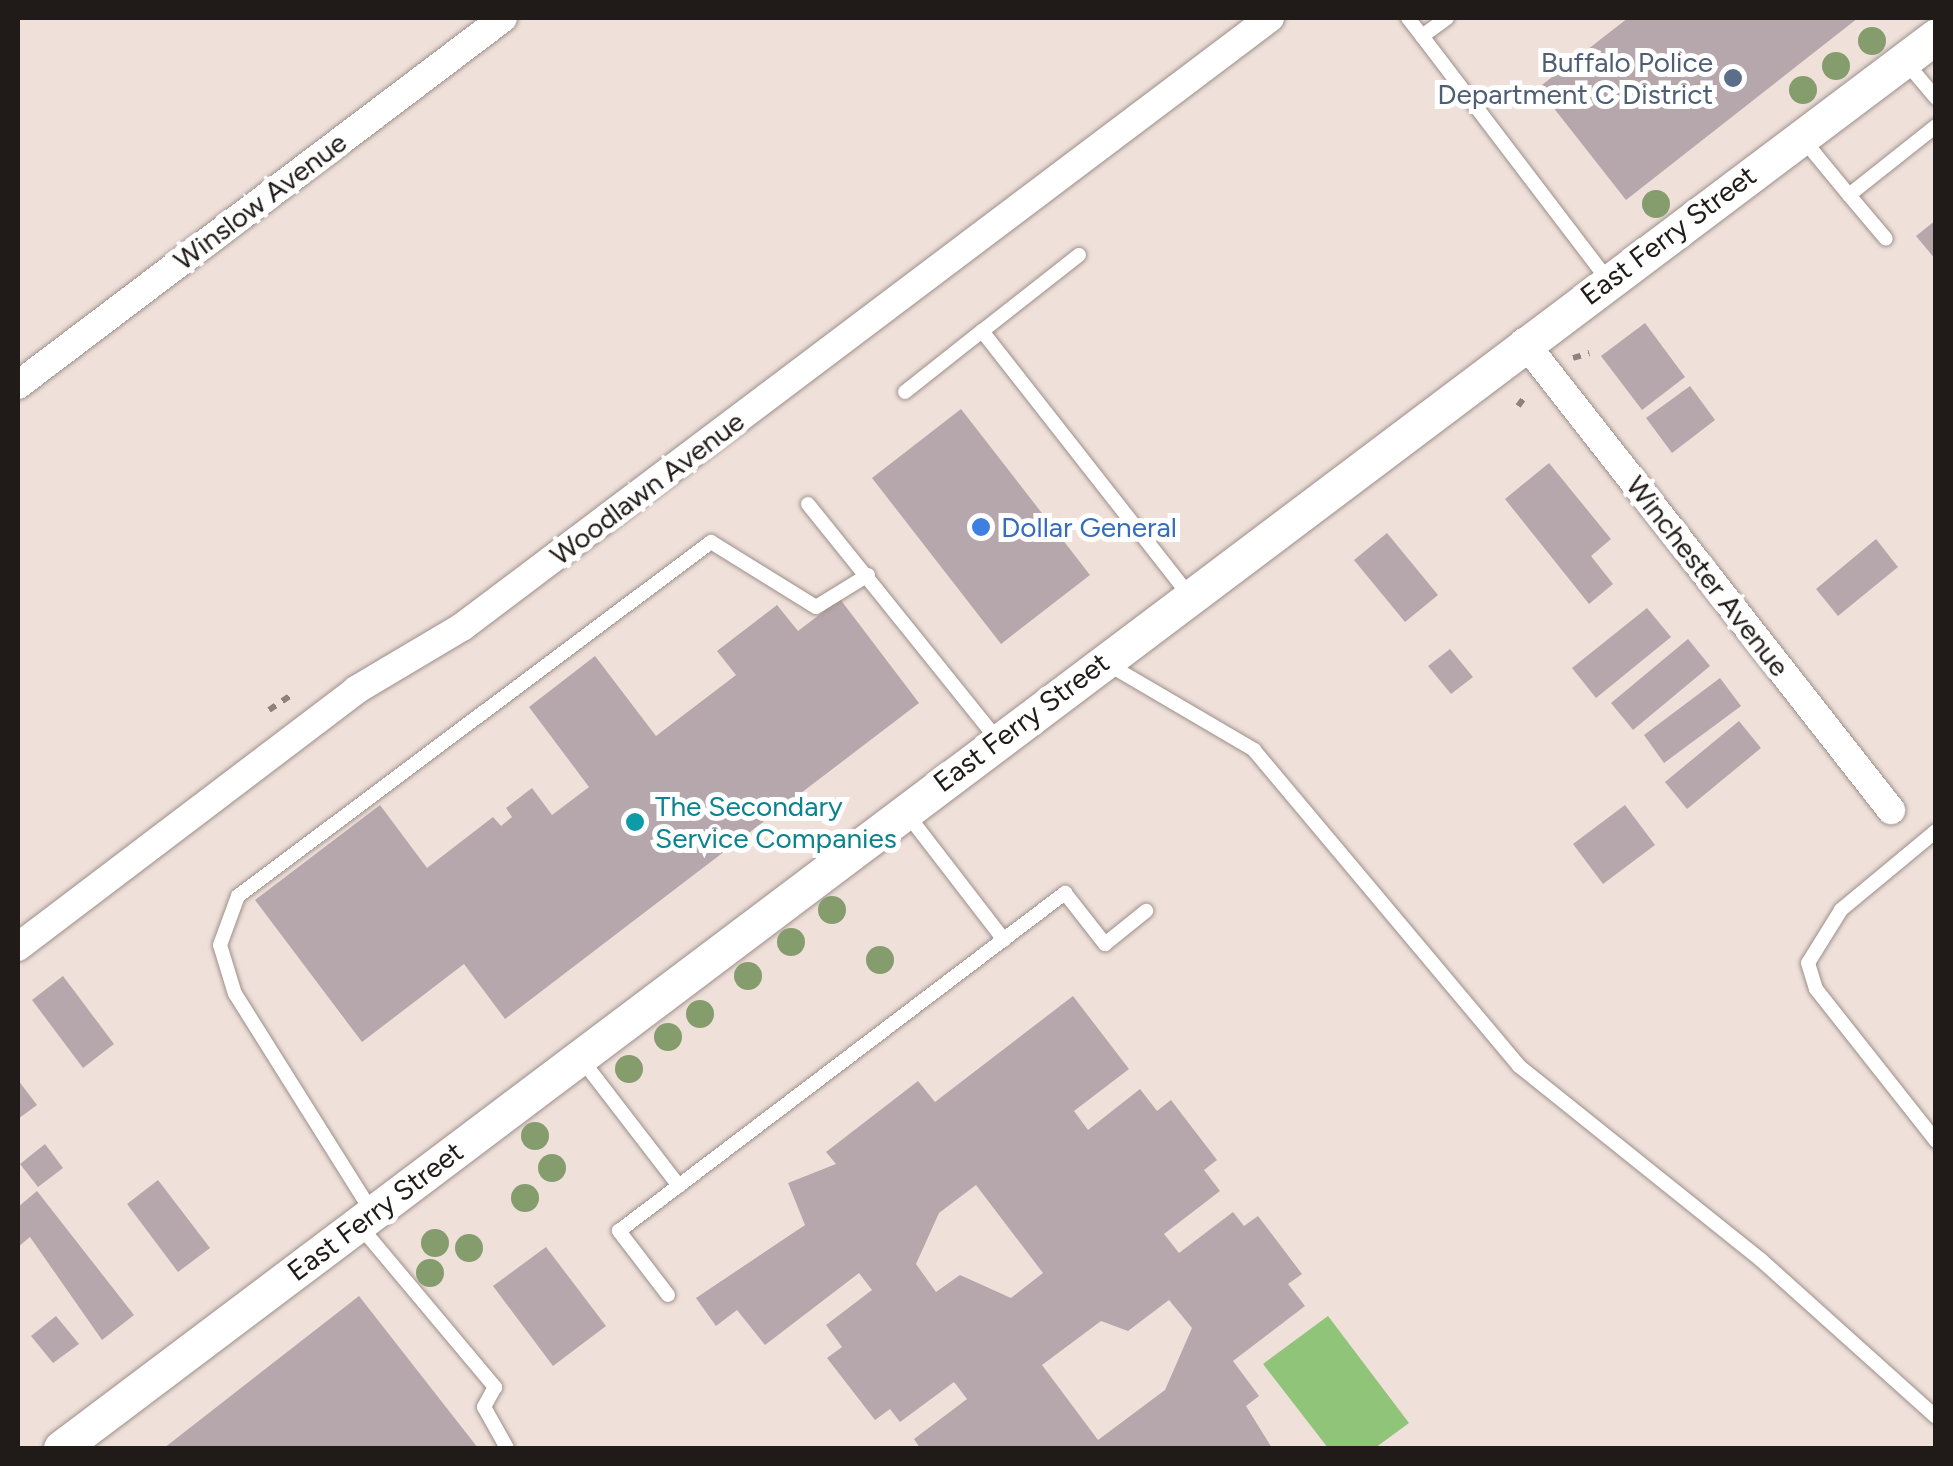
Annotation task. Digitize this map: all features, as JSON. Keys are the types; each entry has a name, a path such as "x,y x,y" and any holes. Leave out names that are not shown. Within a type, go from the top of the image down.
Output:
{"street":[{"name":"Winslow Avenue","path":"18,385 503,18"},
{"name":"Woodlawn Avenue","path":"18,947 356,690 462,628 1270,18"},
{"name":"East Ferry Street","path":"76,1444 365,1218 1524,342 1936,36"},
{"name":"Winchester Avenue","path":"1524,342 1891,810"}],"lane":[{"path":"1408,18 1608,280"},
{"path":"1422,36 1447,18"},
{"path":"1904,59 1936,98"},
{"path":"1849,195 1936,126"},
{"path":"1800,136 1886,239"},
{"path":"905,392 1079,255"},
{"path":"982,331 1188,595"},
{"path":"808,504 868,574 997,740"},
{"path":"507,1448 484,1407 495,1387 365,1218 235,994 220,946 238,896 711,542 816,606 868,574"},
{"path":"1101,661 1254,750 1518,1066 1761,1260 1936,1417"},
{"path":"905,811 1004,940"},
{"path":"1936,832 1840,910 1808,963 1816,989 1936,1141"},
{"path":"668,1295 620,1231 1065,893 1104,944 1146,912"},
{"path":"580,1058 678,1186"}],"path":[{"path":"1573,358 1589,353"},
{"path":"1518,406 1527,394"},
{"path":"269,710 290,696"}],"green space":[{"path":"1328,1316 1409,1423 1375,1448 1328,1448 1263,1364"}],"building":[{"path":"1628,18 1858,18 1626,200 1538,88"},
{"path":"1936,220 1936,260 1916,236"},
{"path":"1645,323 1685,377 1642,410 1601,356"},
{"path":"1690,386 1715,420 1672,453 1646,418"},
{"name":"Dollar General","path":"961,409 1090,575 1001,644 872,478"},
{"path":"1549,463 1611,539 1591,556 1613,584 1589,604 1505,499"},
{"path":"1387,533 1438,595 1405,622 1354,560"},
{"path":"1876,539 1898,567 1838,616 1816,589"},
{"name":"The Secondary Service Companies","path":"840,599 919,703 505,1019 464,964 362,1042 255,900 380,805 427,868 493,817 501,826 512,817 506,808 532,788 552,815 589,787 529,707 595,656 656,736 736,675 717,651 777,605 798,631"},
{"path":"1647,608 1671,637 1596,698 1572,668"},
{"path":"1688,639 1710,666 1633,730 1611,703"},
{"path":"1450,649 1473,677 1451,694 1428,666"},
{"path":"1720,678 1741,706 1664,763 1644,735"},
{"path":"1739,721 1761,748 1687,809 1665,782"},
{"path":"1625,805 1655,845 1603,884 1573,844"},
{"path":"63,976 114,1044 83,1068 32,1000"},
{"path":"1073,996 1129,1069 1074,1111 1088,1130 1140,1089 1157,1111 1171,1100 1217,1160 1204,1170 1220,1191 1164,1234 1179,1253 1233,1212 1244,1226 1258,1216 1302,1274 1288,1284 1305,1306 1233,1361 1259,1396 1246,1406 1272,1448 920,1448 914,1439 967,1399 954,1382 900,1422 890,1409 875,1420 827,1358 842,1347 826,1325 872,1290 859,1273 765,1345 737,1310 716,1326 696,1298 805,1225 788,1183 836,1164 826,1152 918,1081 935,1102","holes":["976,1185 1043,1273 1011,1298 960,1275 936,1292 916,1264 939,1213","1169,1300 1192,1328 1165,1390 1098,1440 1042,1365 1101,1321 1128,1331"]},
{"path":"18,1080 37,1105 18,1119"},
{"path":"45,1144 63,1168 38,1187 20,1164"},
{"path":"158,1180 210,1248 178,1272 127,1204"},
{"path":"37,1191 134,1315 102,1340 30,1237 18,1247 18,1207"},
{"path":"546,1247 606,1326 553,1366 493,1286"},
{"path":"359,1296 478,1448 164,1448"},
{"path":"56,1316 79,1344 53,1363 31,1336"}],"place":[{"name":"Buffalo Police Department C District","path":"1733,78"},
{"name":"Dollar General","path":"981,527"},
{"name":"The Secondary Service Companies","path":"635,822"}]}
